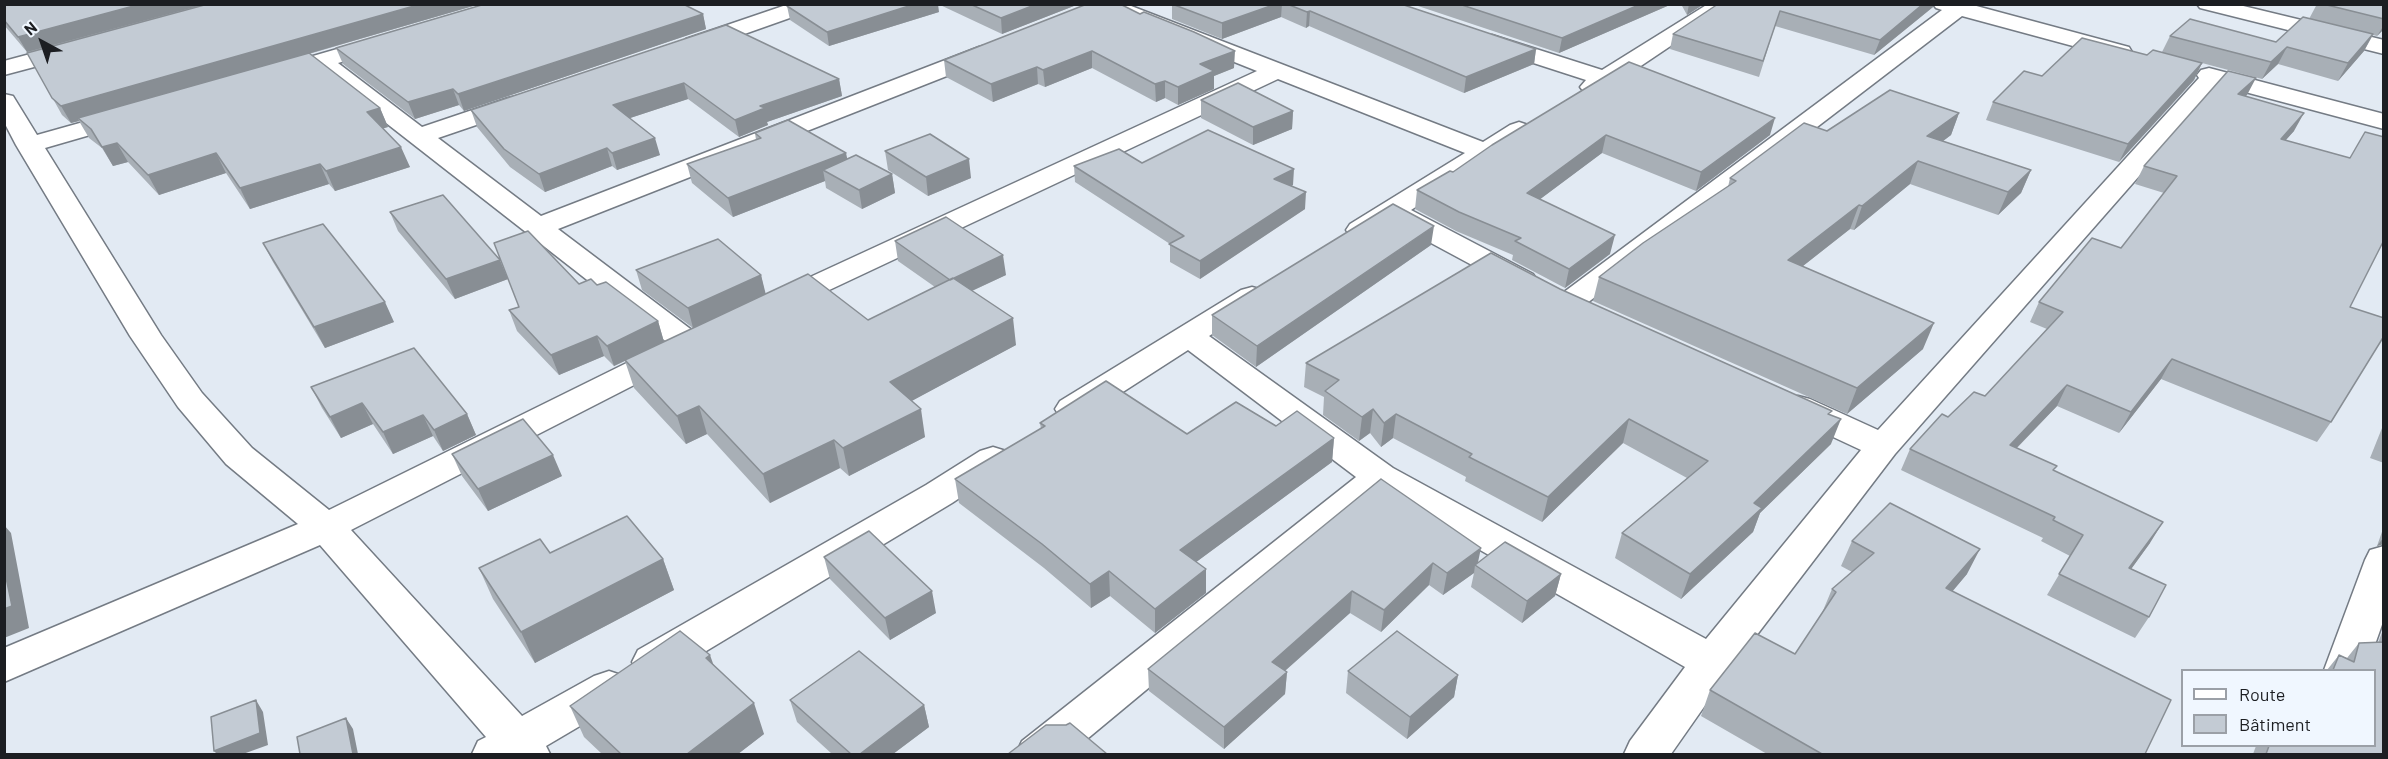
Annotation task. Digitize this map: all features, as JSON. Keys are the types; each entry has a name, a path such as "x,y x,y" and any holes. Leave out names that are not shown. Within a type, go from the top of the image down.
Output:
{"street":[{"path":"674,51 811,4"},
{"path":"1330,248 1724,4"},
{"path":"2207,4 2384,47"},
{"path":"1567,304 1951,6 2146,59"},
{"path":"1098,7 1278,70 1484,151"},
{"path":"1470,34 1606,79"},
{"path":"254,80 401,38"},
{"path":"4,68 95,44"},
{"path":"538,227 1006,45"},
{"path":"4,666 326,527 701,339 538,227 321,61"},
{"path":"754,314 1278,70"},
{"path":"1646,754 1712,662 1883,446 2202,74 2384,122"},
{"path":"419,136 541,95"},
{"path":"142,112 14,123 146,336 190,400 239,456 326,527 513,750 928,500 1018,443"},
{"path":"1391,210 1567,304 1600,318"},
{"path":"1048,424 1279,279"},
{"path":"1187,335 1380,477 1712,662"},
{"path":"1774,397 1883,446"},
{"path":"1038,754 1380,477"},
{"path":"2345,669 2384,560"}],"building":[{"path":"4,4 141,4 18,37 4,20"},
{"path":"208,4 421,4 61,106 52,98 27,53"},
{"path":"485,4 683,4 703,14 458,94 453,89 408,102 336,48"},
{"path":"791,4 915,4 827,32 787,6"},
{"path":"970,4 1037,4 1001,18"},
{"path":"1087,4 1120,4 1140,14 1144,12 1194,32 1235,51 1200,64 1214,71 1178,87 1165,81 1155,84 1092,51 1043,70 1037,67 991,84 944,60"},
{"path":"1172,4 1276,4 1222,23"},
{"path":"1287,4 1401,4 1536,49 1466,77 1310,11 1307,12"},
{"path":"1459,4 1641,4 1562,38"},
{"path":"1718,4 1923,4 1880,40 1780,11 1763,61 1673,34"},
{"path":"2323,4 2384,4 2384,19"},
{"path":"2303,17 2373,34 2348,63 2287,47 2271,62 2170,36 2190,19 2276,42"},
{"path":"726,25 839,79 760,106 765,108 735,120 684,83 613,105 655,138 612,153 607,148 539,174 504,149 471,110"},
{"path":"2082,38 2147,55 2153,50 2202,63 2128,144 1993,102 2024,71 2042,76"},
{"path":"309,53 380,108 367,112 401,147 326,171 320,164 240,188 216,153 148,175 117,143 102,147 91,129 78,118"},
{"path":"1629,62 1775,118 1701,172 1606,135 1527,193 1615,235 1569,269 1515,241 1521,238 1459,212 1417,190 1450,171 1453,172 1492,145"},
{"path":"2228,71 2256,78 2238,94 2304,113 2281,139 2350,158 2365,132 2384,137 2384,240 2350,307 2384,318 2384,336 2331,422 2172,359 2131,412 2067,385 2010,445 2057,466 2053,470 2163,522 2129,568 2166,585 2149,617 2059,574 2083,535 2053,520 2055,517 1910,449 1942,414 1948,417 1974,392 1985,396 2063,312 2039,302 2092,238 2121,248 2177,176 2144,166"},
{"path":"1238,83 1293,111 1253,127 1201,100"},
{"path":"1890,90 1959,113 1927,136 2031,170 2008,192 1918,161 1862,206 1859,205 1788,260 1934,323 1857,388 1599,277 1643,243 1736,181 1730,178 1804,123 1827,131"},
{"path":"788,120 846,153 728,198 687,164 761,138 755,133"},
{"path":"1208,130 1294,169 1274,179 1306,192 1200,261 1169,244 1184,236 1074,166 1119,149 1142,163"},
{"path":"930,134 969,159 926,177 885,151"},
{"path":"856,155 892,174 859,190 823,170"},
{"path":"443,195 500,260 446,279 390,212"},
{"path":"1393,204 1434,226 1257,346 1212,315"},
{"path":"946,217 1003,255 950,280 895,241"},
{"path":"323,224 385,302 314,327 263,243"},
{"path":"528,231 579,284 591,279 597,285 606,282 658,321 607,346 597,336 551,355 509,310 519,307 494,243"},
{"path":"718,239 761,275 688,308 636,270"},
{"path":"1491,253 1560,289 1832,411 1828,414 1841,419 1754,503 1762,508 1690,574 1622,533 1708,461 1629,419 1548,497 1469,457 1472,454 1396,414 1384,423 1373,409 1362,417 1325,391 1339,380 1306,363"},
{"path":"808,274 868,320 953,278 1013,318 890,382 921,409 843,448 834,440 763,474 699,406 677,416 625,360"},
{"path":"414,348 467,414 434,430 423,415 383,432 362,403 330,417 311,387"},
{"path":"1106,381 1187,434 1236,402 1276,426 1297,411 1334,438 1180,550 1206,569 1155,609 1109,571 1090,584 1042,544 955,479 1045,426 1040,423"},
{"path":"523,419 553,455 478,489 452,454"},
{"path":"1381,479 1481,548 1447,573 1433,563 1384,610 1352,591 1272,662 1287,672 1224,727 1148,669"},
{"path":"1890,503 1980,549 1946,588 2171,700 2145,754 1822,754 1710,690 1755,633 1795,654 1836,592 1832,589 1874,553 1852,541"},
{"path":"627,516 663,559 521,632 479,568 540,539 550,553"},
{"path":"869,531 932,591 885,618 824,557"},
{"path":"1505,542 1561,574 1527,601 1475,565"},
{"path":"4,568 12,606 4,609"},
{"path":"680,631 710,655 706,658 754,703 687,754 621,754 570,706"},
{"path":"1397,631 1458,675 1410,717 1348,671"},
{"path":"2384,642 2384,754 2266,754 2269,747 2376,747 2376,669 2333,669 2339,655 2354,662 2359,643"},
{"path":"859,651 924,705 860,754 851,754 790,700"},
{"path":"256,700 260,733 214,751 211,717"},
{"path":"346,718 353,754 300,754 297,737"},
{"path":"1070,723 1107,754 1008,754 1046,725"}]}
